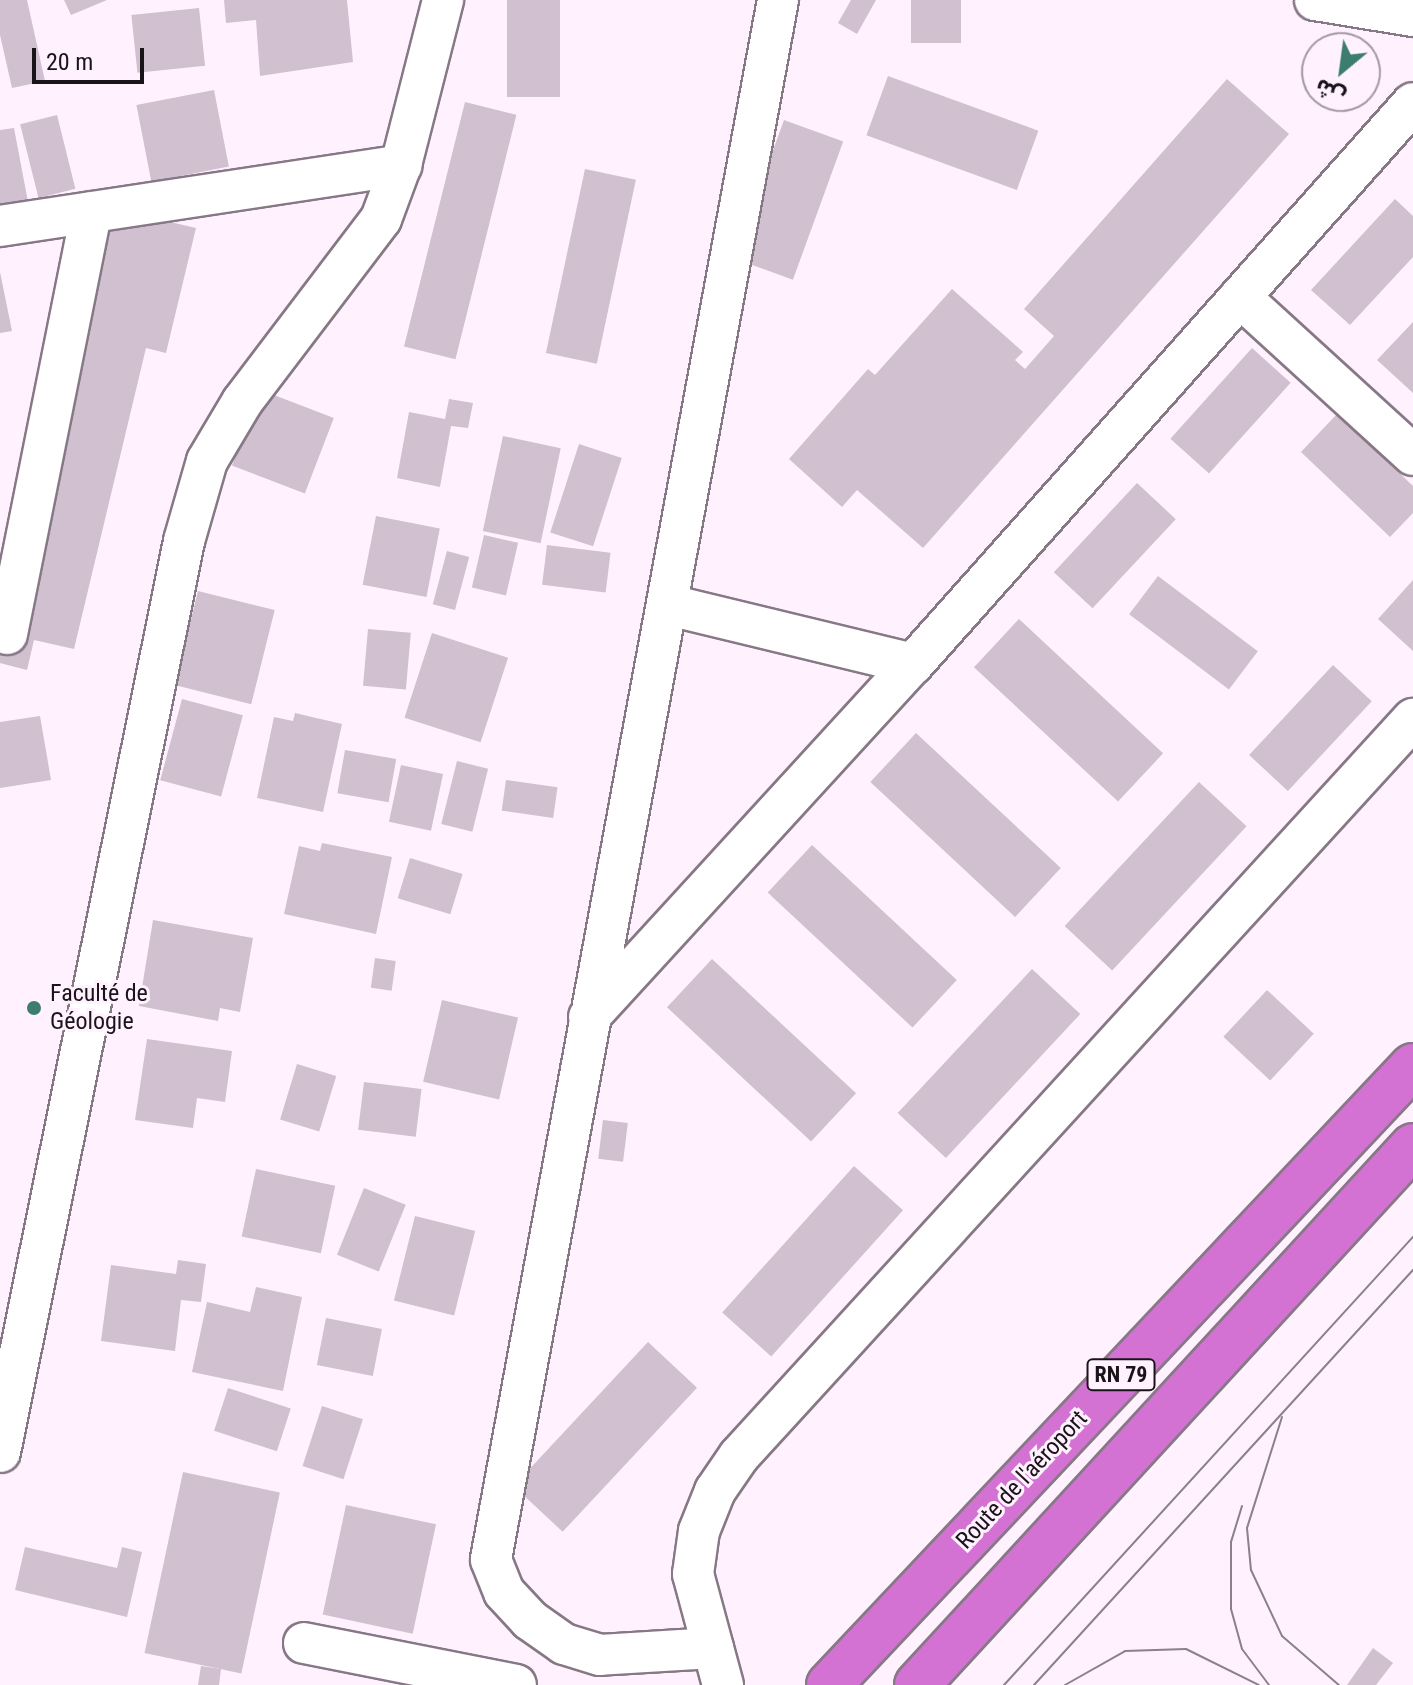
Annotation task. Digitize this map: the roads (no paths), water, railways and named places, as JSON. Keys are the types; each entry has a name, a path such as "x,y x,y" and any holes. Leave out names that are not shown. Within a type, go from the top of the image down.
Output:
{"highway":[{"name":"Route de l'aéroport","path":"829,1685 1413,1066"},
{"name":"RN 79","path":"917,1685 1413,1146"}],"street":[{"path":"0,1452 184,541 207,461 242,402 381,219 401,165 443,0"},
{"path":"778,0 491,1559 504,1592 530,1620 564,1644 600,1655 718,1666 693,1574 704,1518 739,1456 1413,719"},
{"path":"1315,0 1413,16"},
{"path":"589,1017 913,664 1413,103"},
{"path":"0,226 401,165"},
{"path":"7,634 15,520 91,212"},
{"path":"1240,297 1413,455"},
{"path":"669,605 913,664"},
{"path":"304,1643 516,1685"}],"tram line":[{"path":"1004,1685 1413,1237"},
{"path":"1034,1685 1413,1270"},
{"path":"1282,1417 1247,1528 1251,1570 1282,1636 1339,1685"},
{"path":"1242,1506 1231,1542 1231,1609 1242,1649 1269,1685"},
{"path":"1065,1685 1125,1651 1186,1649 1259,1685"}],"place":[{"name":"Faculté de Géologie","path":"34,1008"}]}
